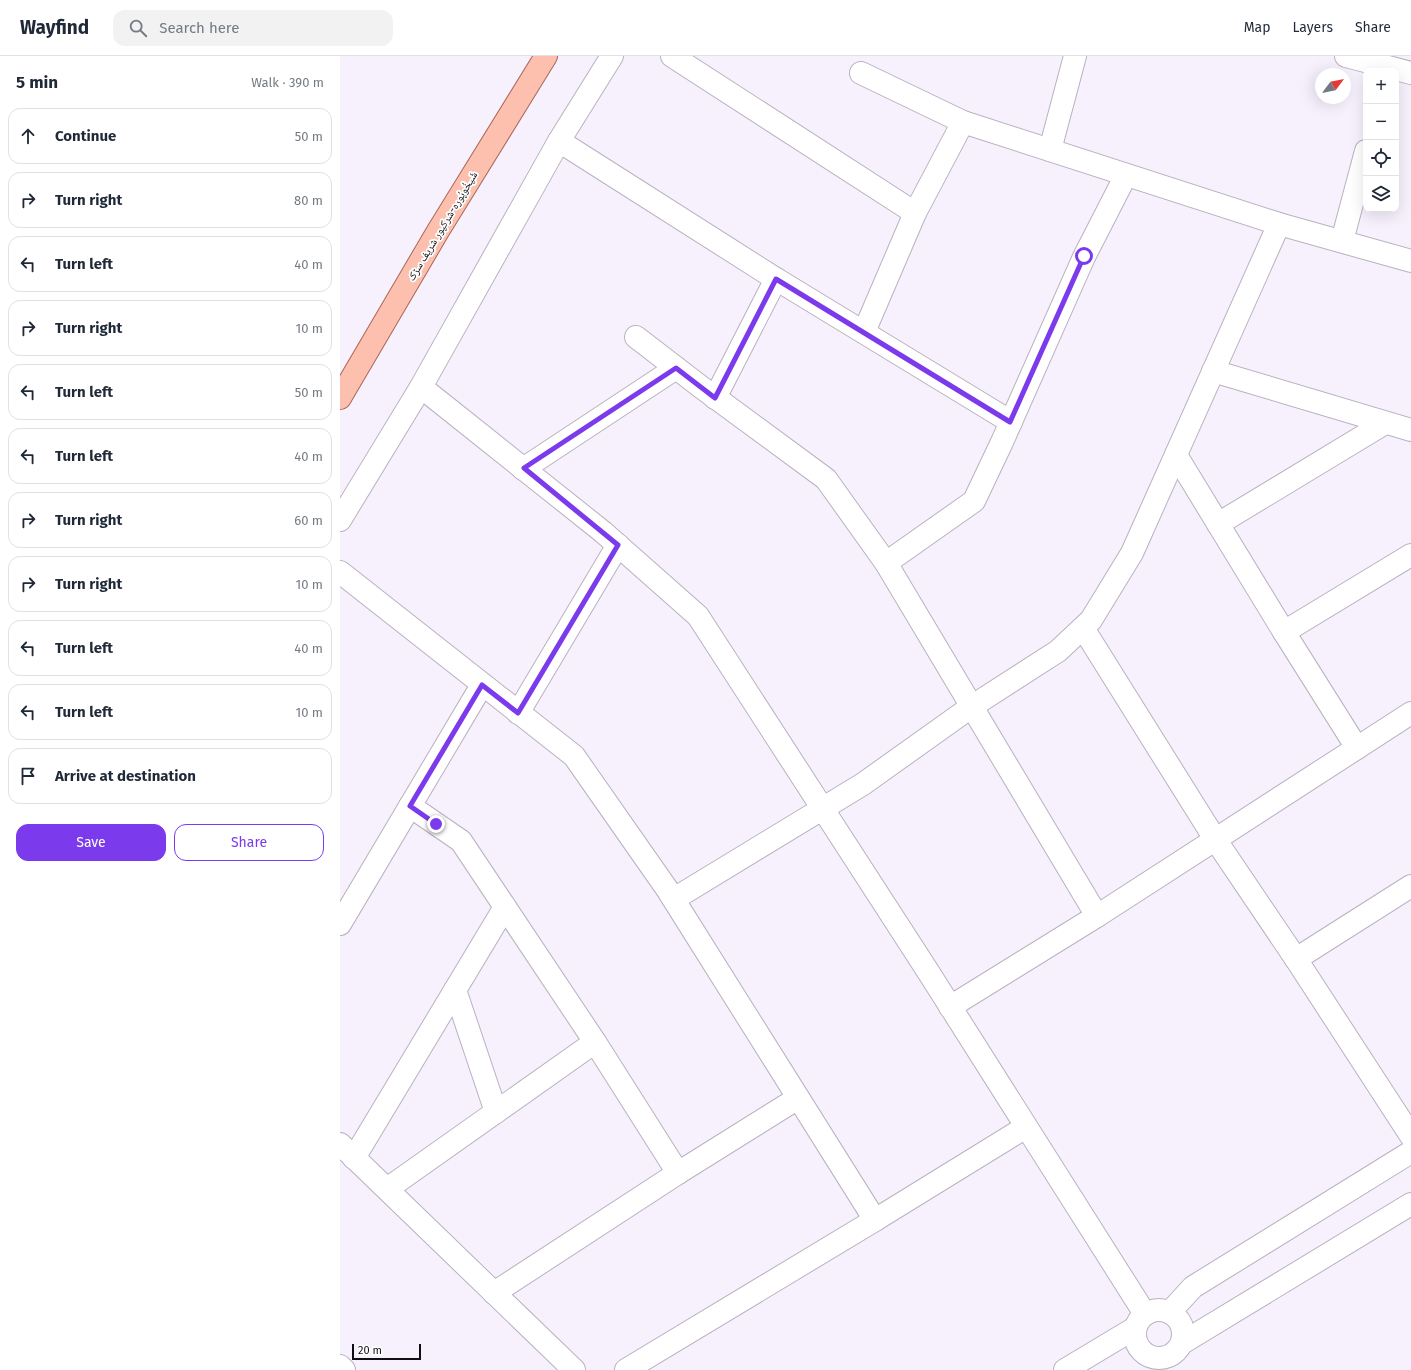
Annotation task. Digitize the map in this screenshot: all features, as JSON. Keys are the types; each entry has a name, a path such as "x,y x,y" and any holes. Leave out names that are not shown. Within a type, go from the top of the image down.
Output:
{"main road":[{"name":"شَيخُوپُورہ-شرکپور شریف سڑک","path":"340,398 438,231 546,56"}],"street":[{"path":"340,520 421,387 559,141 612,56"},
{"path":"672,56 915,213"},
{"path":"1050,150 1075,56"},
{"path":"1346,56 1385,68"},
{"path":"1399,71 1411,73"},
{"path":"861,73 962,122 1279,224 1411,261"},
{"path":"864,332 915,213 962,122"},
{"path":"559,141 776,279 1010,422"},
{"path":"1342,241 1363,162"},
{"path":"886,563 974,501 1084,256 1126,175"},
{"path":"674,899 863,784 971,707 1058,651 1091,620 1132,553 1279,224"},
{"path":"715,398 776,279"},
{"path":"636,337 715,398 826,479 886,563 971,707 1098,916"},
{"path":"524,468 676,368"},
{"path":"1213,371 1411,430"},
{"path":"421,387 524,468 618,545 698,616 823,808 1026,1127 1140,1321"},
{"path":"1218,524 1385,422"},
{"path":"1176,455 1357,748"},
{"path":"518,713 618,545"},
{"path":"1284,632 1411,555"},
{"path":"340,572 574,756 674,899 874,1220"},
{"path":"1083,628 1215,839 1296,959 1411,1136"},
{"path":"340,924 482,685"},
{"path":"950,1007 1098,916 1215,839 1411,714"},
{"path":"410,806 461,841 595,1042 678,1172"},
{"path":"1296,959 1411,886"},
{"path":"505,907 455,990 347,1151 574,1370"},
{"path":"455,990 496,1112"},
{"path":"386,1190 595,1042"},
{"path":"494,1293 678,1172 798,1098"},
{"path":"626,1370 1026,1127"},
{"path":"1170,1312 1193,1287 1411,1152"},
{"path":"1140,1321 1134,1336 1136,1344 1147,1356 1165,1360 1411,1204"},
{"path":"1065,1370 1140,1321 1161,1310 1170,1312 1177,1318 1182,1325 1183,1334 1165,1360"},
{"path":"340,1366 344,1370"}],"route":[{"path":"436,824 410,806 482,685 518,713 618,545 524,468 676,368 715,398 776,279 949,383 1010,422 1084,256"}]}
